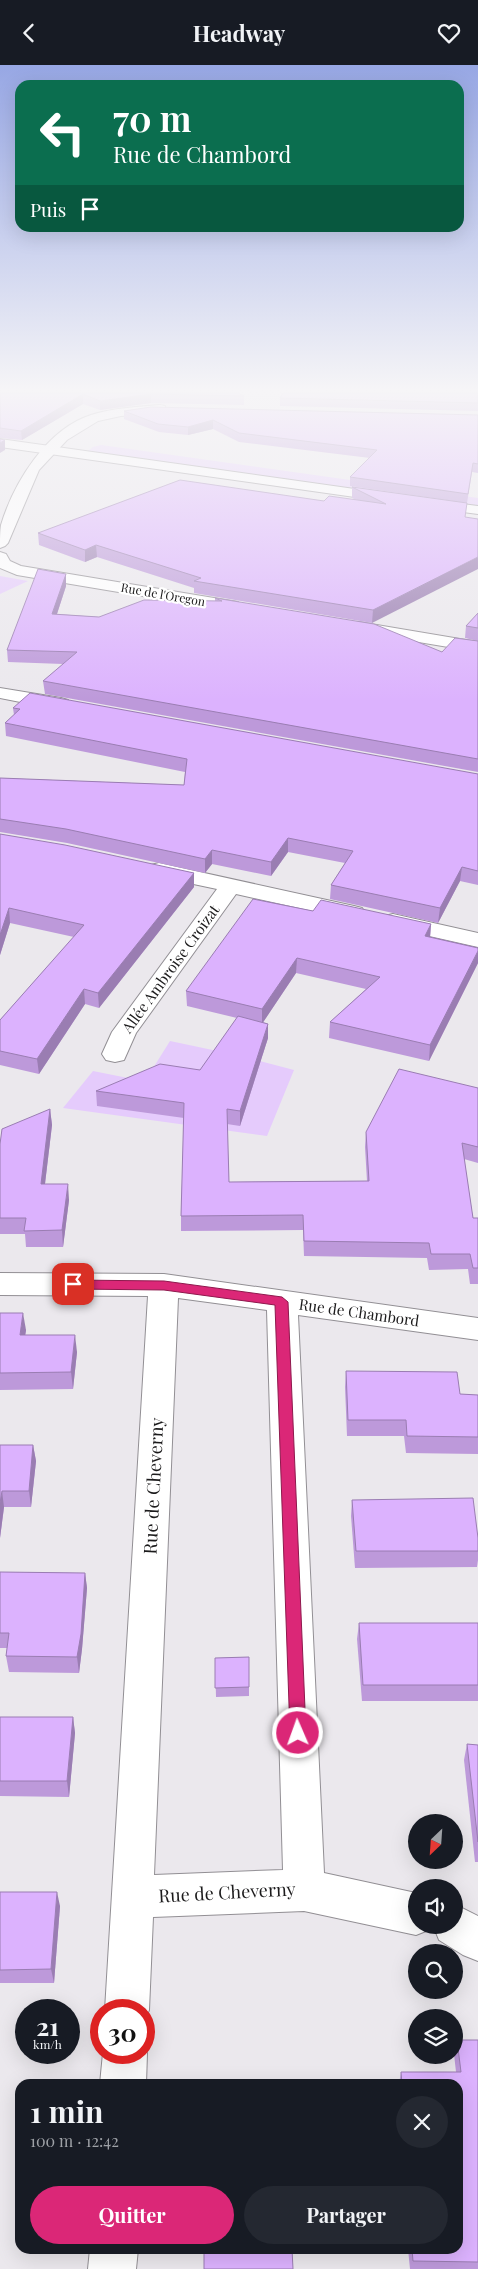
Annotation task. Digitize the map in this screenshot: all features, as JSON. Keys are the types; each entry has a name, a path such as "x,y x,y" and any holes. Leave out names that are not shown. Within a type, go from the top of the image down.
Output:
{"street":[{"path":"0,543 21,496"},
{"path":"376,496 399,499"},
{"path":"419,502 478,510"},
{"name":"Rue de l'Oregon","path":"1,562 32,573 246,609"},
{"path":"340,624 478,647"},
{"path":"0,693 81,707"},
{"path":"139,866 478,940"},
{"name":"Allée Ambroise Croizat","path":"115,1054 124,1033 230,887"},
{"name":"Rue de Chambord","path":"0,1284 164,1285 478,1329"},
{"name":"Rue de Cheverny","path":"128,1999 164,1285"},
{"name":"Rue de Cheverny","path":"134,1897 304,1890 282,1302"},
{"path":"304,1890 408,1912"},
{"path":"463,1931 478,1940"},
{"path":"123,2079 124,2064"},
{"path":"112,2269 114,2254"}],"shaded area":[{"path":"395,496 463,496 478,498 478,508"},
{"path":"0,576 28,581 0,594"},
{"path":"170,1041 241,1056 294,1070 267,1136 63,1108 93,1071 133,1079 150,1073"}],"building":[{"path":"138,496 289,496 324,501 329,496 386,504 370,496 416,496 467,503 465,517 478,519 478,557 373,610 194,581 201,578 96,545 85,550 38,533"},
{"path":"38,569 66,574 52,614 99,617 144,600 222,601 215,598 374,624 442,652 455,638 478,641 478,759 43,681 77,652 7,650"},
{"path":"478,613 478,628 466,626"},
{"path":"30,693 478,774 478,871 462,867 440,908 331,885 353,851 288,838 271,862 212,850 205,859 66,829 0,819 0,778 184,785 187,759 5,723 20,709 13,708"},
{"path":"0,834 65,845 194,873 98,993 84,989 37,1059 0,1051 0,1020 84,925 9,908 0,935"},
{"path":"253,899 313,911 321,900 431,924 425,936 478,948 478,951 430,1045 330,1022 380,977 297,958 262,1009 186,991"},
{"path":"238,1016 268,1024 240,1111 227,1109 229,1182 369,1181 366,1132 399,1069 478,1088 478,1147 462,1143 473,1218 478,1218 478,1268 473,1268 470,1254 431,1254 429,1243 304,1241 303,1215 181,1216 184,1103 96,1091 160,1064 200,1070"},
{"path":"50,1109 41,1184 68,1184 62,1230 24,1231 26,1218 0,1218 0,1144 2,1129"},
{"path":"0,1313 23,1313 20,1335 75,1335 71,1372 0,1373"},
{"path":"346,1371 457,1372 460,1394 478,1395 478,1437 407,1436 406,1420 348,1420"},
{"path":"0,1445 33,1445 29,1491 2,1491 0,1503"},
{"path":"473,1498 478,1551 356,1551 352,1500"},
{"path":"0,1572 85,1573 81,1634 77,1657 6,1656 9,1633 0,1633"},
{"path":"359,1623 478,1623 478,1685 363,1685"},
{"path":"249,1657 249,1687 215,1688 215,1658"},
{"path":"0,1717 73,1717 67,1781 0,1781"},
{"path":"467,1744 478,1745 478,1842"},
{"path":"0,1892 57,1892 51,1969 0,1970"},
{"path":"463,2040 478,2040 478,2262 413,2261 412,2254 463,2254 463,2079 402,2079 401,2072 461,2072"},
{"path":"204,2254 292,2254 293,2269 204,2269"}],"route":[{"path":"73,1284 164,1285 282,1302 298,1733"}]}
